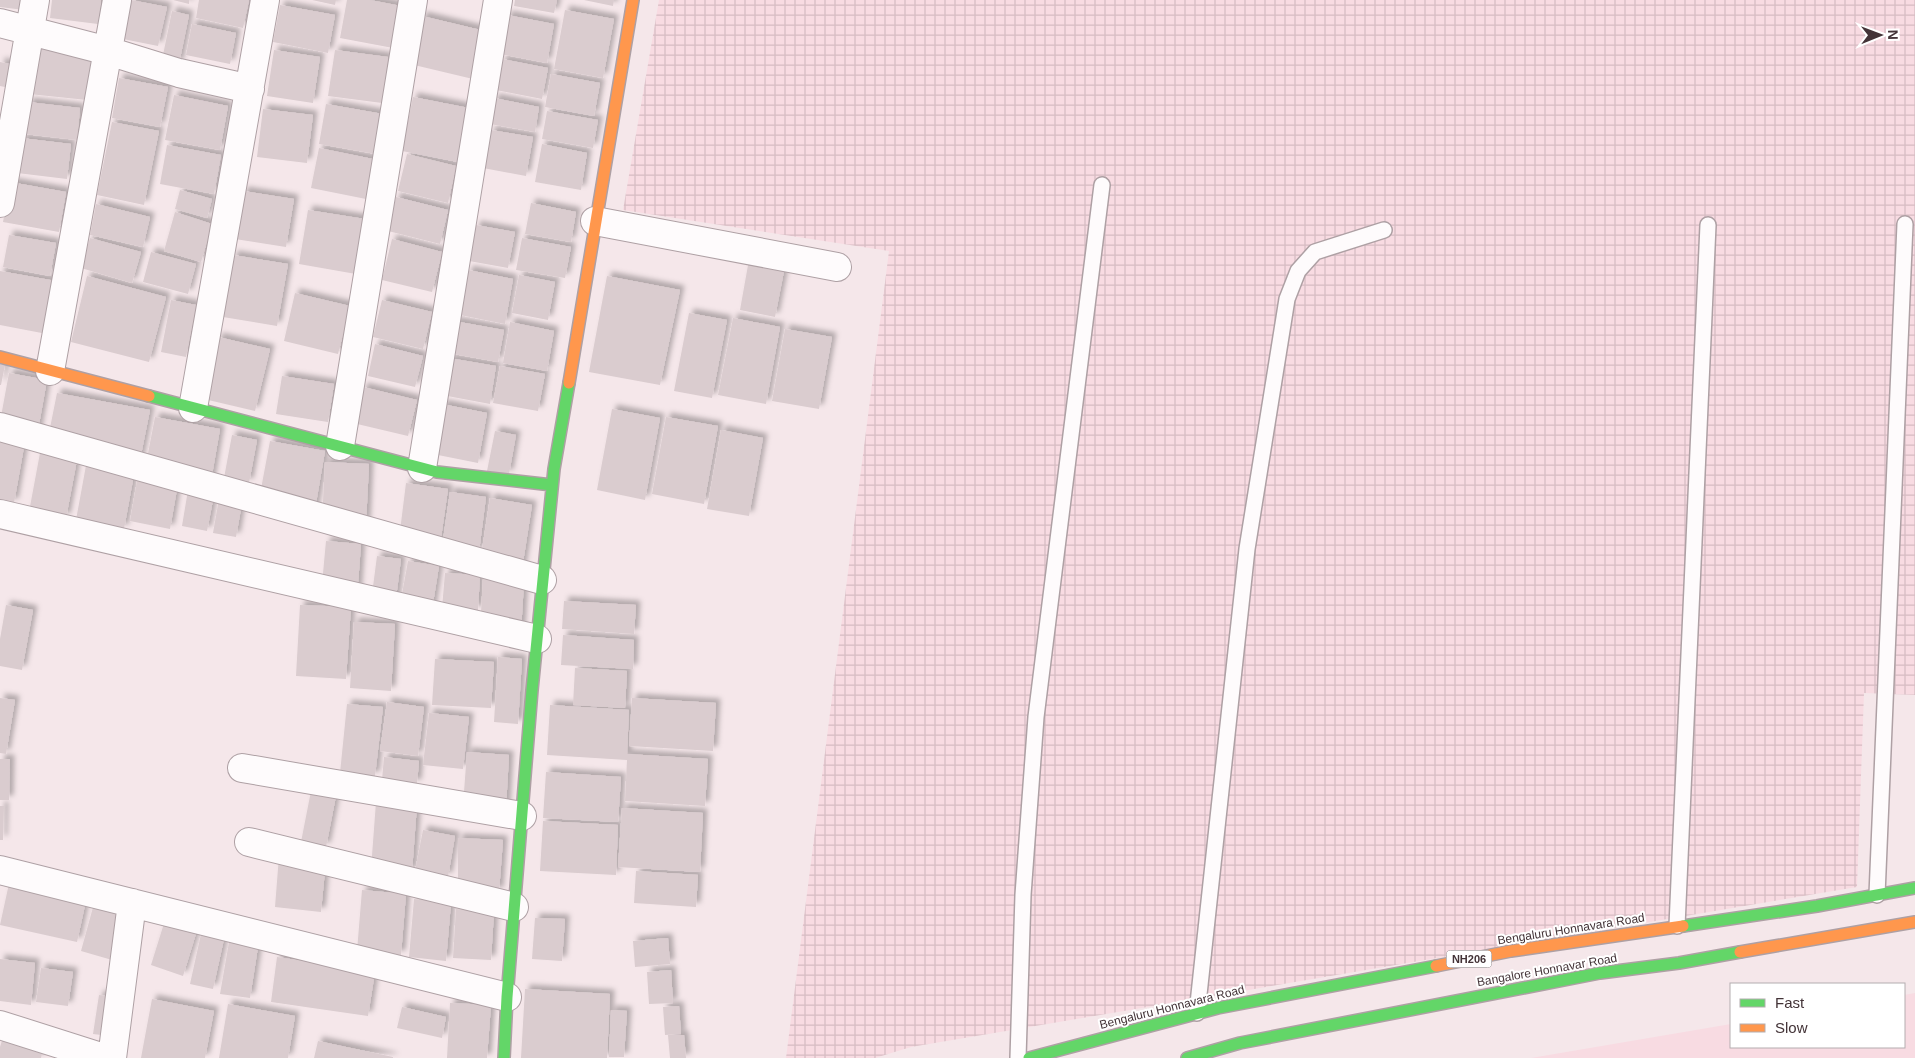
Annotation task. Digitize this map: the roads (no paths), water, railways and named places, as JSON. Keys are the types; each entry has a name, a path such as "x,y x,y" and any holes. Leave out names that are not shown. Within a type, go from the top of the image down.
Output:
{"street":[{"path":"0,203 35,0"},
{"path":"50,371 118,0"},
{"path":"194,408 265,0"},
{"path":"340,446 413,0"},
{"path":"422,468 498,0"},
{"path":"504,1058 514,907 552,485 633,0"},
{"path":"0,23 108,51 179,73 250,89"},
{"path":"596,221 837,267"},
{"path":"0,357 437,472 552,485"},
{"path":"0,428 542,580"},
{"path":"0,514 537,639"},
{"path":"242,768 522,816"},
{"path":"249,842 514,907"},
{"path":"0,870 507,997"},
{"name":"Bengaluru Honnavara Road","path":"1029,1058 1197,1013 1511,951 1817,906 1915,888"},
{"path":"112,1058 132,903"},
{"name":"Bangalore Honnavar Road","path":"1187,1058 1240,1044 1600,973 1679,963 1915,922"},
{"path":"0,1025 104,1058"}],"lane":[{"path":"1018,1058 1023,895 1036,717 1102,185"},
{"path":"1877,894 1905,224"},
{"path":"1677,926 1708,225"},
{"path":"1197,1013 1247,549 1287,299 1298,271 1314,252 1384,230"}]}
